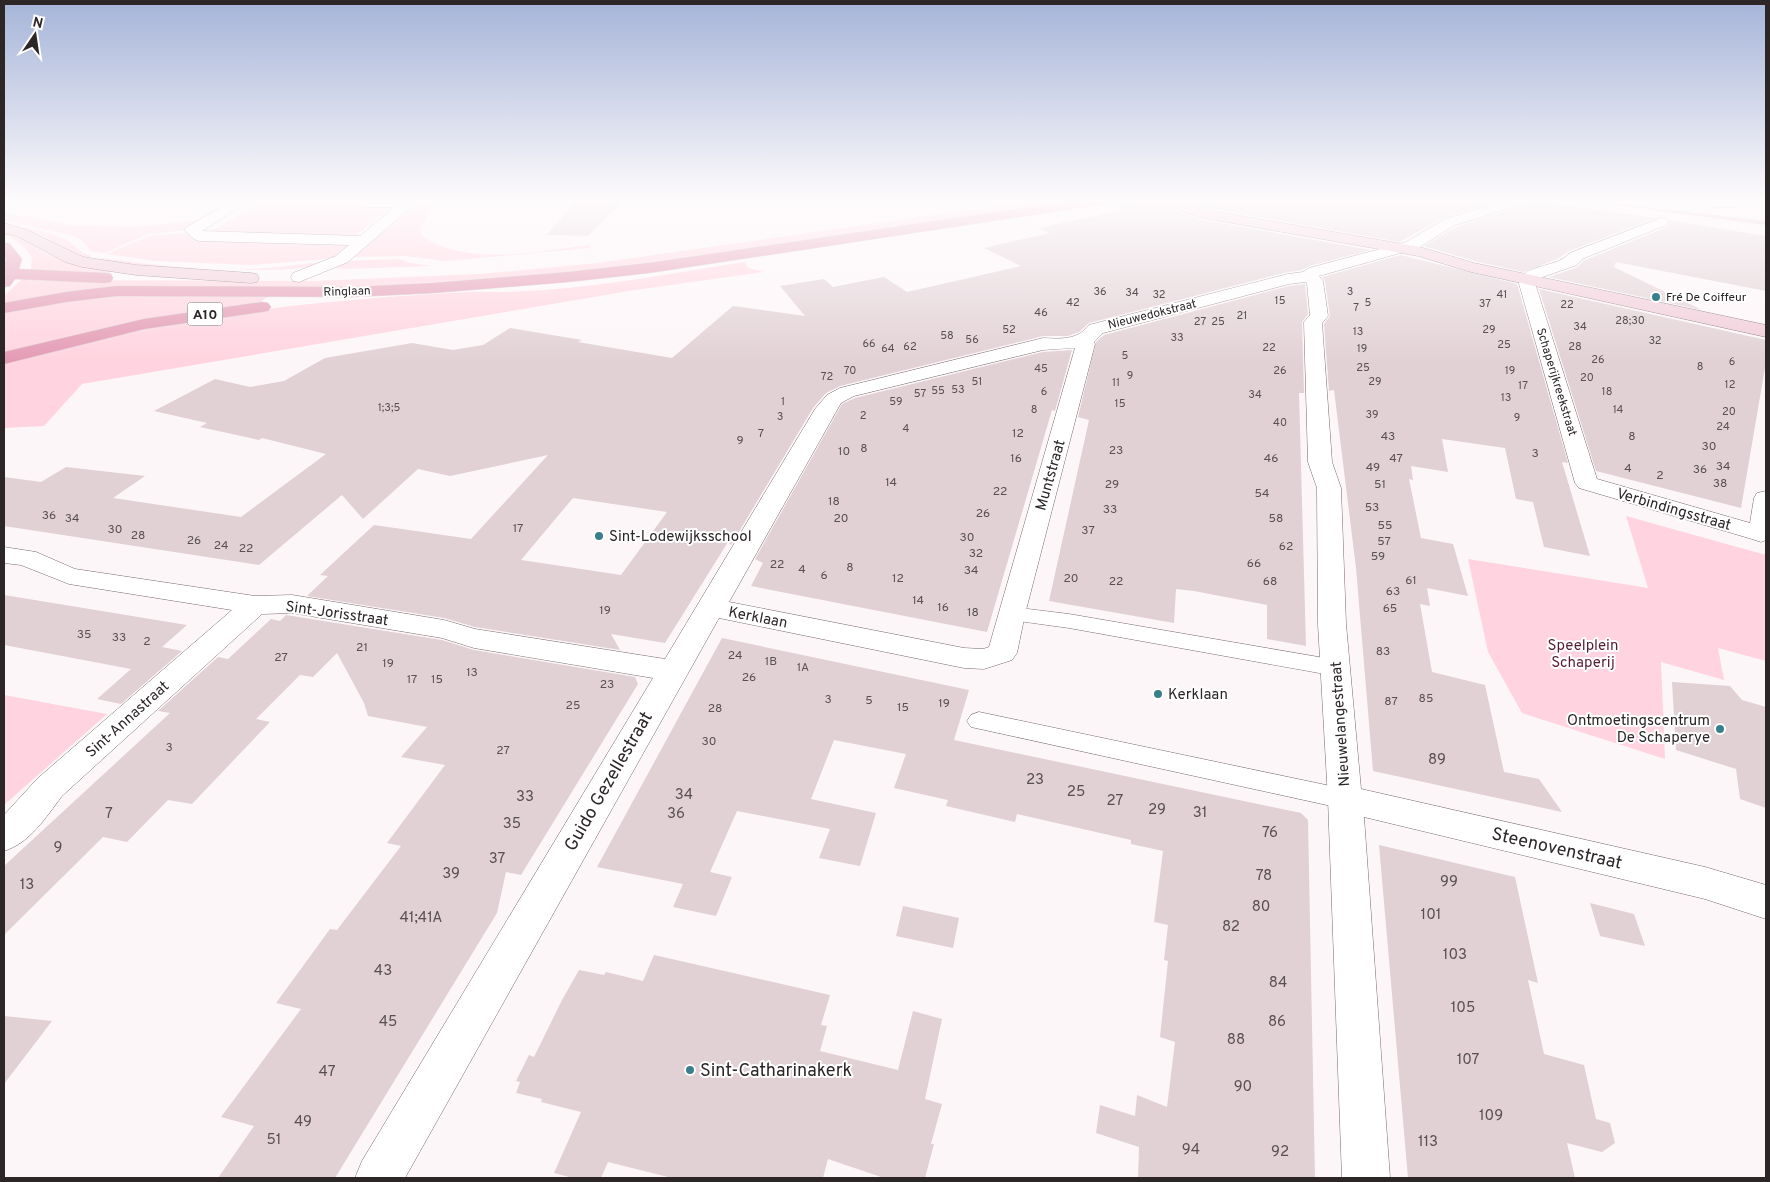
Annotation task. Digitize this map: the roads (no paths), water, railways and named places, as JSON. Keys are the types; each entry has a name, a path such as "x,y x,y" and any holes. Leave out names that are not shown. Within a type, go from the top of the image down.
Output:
{"main road":[{"path":"7,278 14,259 11,255"},
{"path":"64,255 82,262 136,270 252,278"},
{"name":"Ringlaan","path":"380,275 432,278 568,277 649,268 735,255"},
{"path":"1429,255 1526,280 1766,331"},
{"name":"Ringlaan","path":"4,308 116,290 270,293 432,278 501,268 601,258"},
{"name":"Ringlaan","path":"7,278 299,278 352,276"},
{"name":"A10","path":"4,358 79,338 189,316 432,278"}],"street":[{"path":"299,278 342,259 346,255"},
{"name":"Nieuwedokstraat","path":"847,392 1043,344 1057,345 1080,340 1092,336 1096,329 1288,279 1308,277 1315,272 1375,255"},
{"path":"1526,280 1529,276 1571,262 1578,255"},
{"name":"Nieuwelangestraat","path":"1308,277 1314,281 1319,316 1314,322 1320,462 1329,488 1332,624 1346,799 1366,1178"},
{"name":"Schaperijkreekstraat","path":"1526,280 1587,483"},
{"name":"Muntstraat","path":"1011,614 1086,344 1080,340"},
{"name":"Guido Gezellestraat","path":"379,1178 826,409 834,399 847,392"},
{"name":"Verbindingsstraat","path":"1587,483 1761,534 1766,498"},
{"name":"Sint-Jorisstraat","path":"4,554 28,558 69,576 255,606 292,604 444,629 474,638 673,671"},
{"name":"Sint-Annastraat","path":"4,836 21,821 50,787 255,606"},
{"name":"Kerklaan","path":"710,607 964,658 984,659 1002,653 1011,614"},
{"name":"Steenovenstraat","path":"1346,799 1705,883 1766,902"}],"lane":[{"path":"1011,614 1078,623 1336,668"},
{"path":"979,721 1346,799"}],"place":[{"name":"Fré De Coiffeur","path":"1656,297"},
{"name":"Sint-Lodewijksschool","path":"599,536"},
{"name":"Kerklaan","path":"1158,694"},
{"name":"Ontmoetingscentrum De Schaperye","path":"1720,729"},
{"name":"Sint-Catharinakerk","path":"690,1070"}],"park label":[{"name":"Speelplein Schaperij","path":"1583,654"}]}
